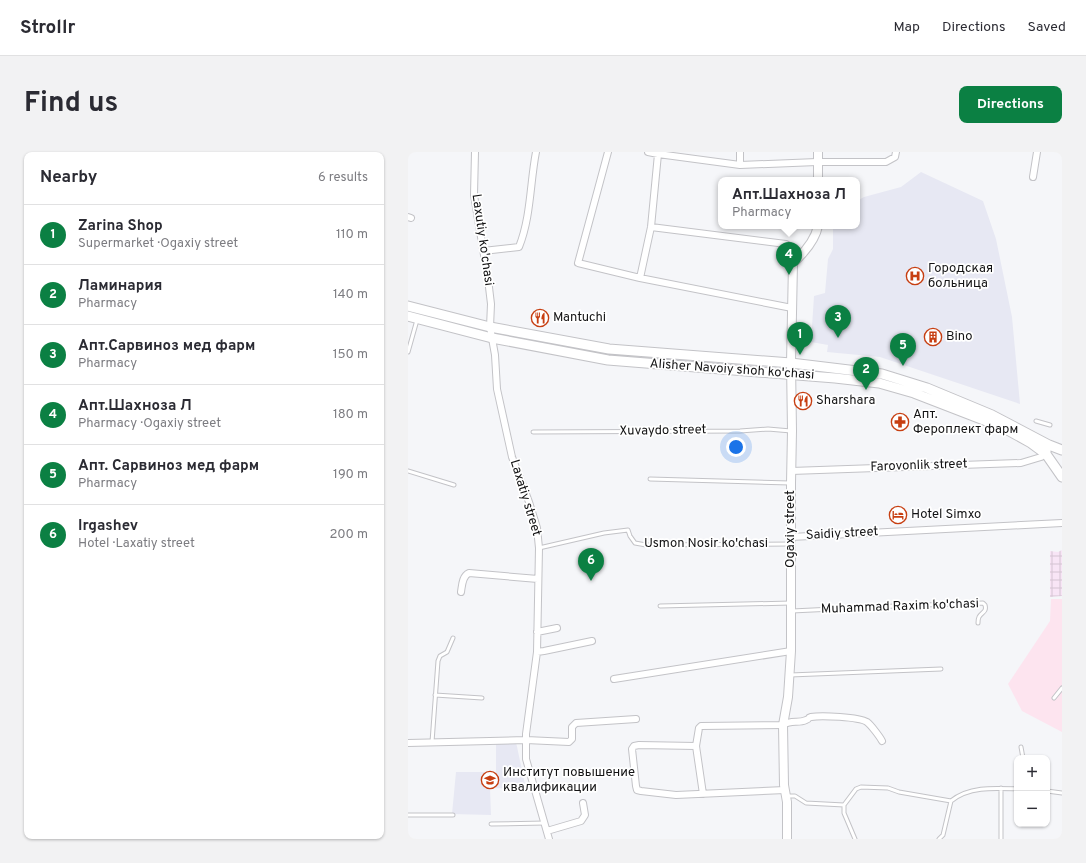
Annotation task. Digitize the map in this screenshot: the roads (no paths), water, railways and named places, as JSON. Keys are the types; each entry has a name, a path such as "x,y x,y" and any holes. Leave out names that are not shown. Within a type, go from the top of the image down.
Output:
{"main road":[{"name":"Alisher Navoiy shoh ko'chasi","path":"408,306 490,327 609,349 791,363 882,374 927,388 994,413 1019,429 1049,445 1062,450"},
{"name":"Alisher Navoiy shoh ko'chasi","path":"408,316 492,338 608,360 791,374 879,383 914,393 1002,428 1031,443 1046,454 1062,477"},
{"path":"1046,454 1046,447 1049,445"}],"street":[{"name":"Laxutiy ko'chasi","path":"475,152 474,195 483,251"},
{"path":"483,251 519,247 531,194 536,152"},
{"path":"608,152 578,263 640,278 792,308"},
{"path":"648,152 740,165 817,162 886,162 896,154"},
{"path":"740,152 740,165"},
{"path":"818,152 818,177"},
{"path":"1034,177 1037,152"},
{"path":"640,278 651,227 658,154"},
{"path":"651,227 786,244 803,254"},
{"name":"Ogaxiy street","path":"787,839 783,725 788,697 791,651 790,483 794,263 812,242 817,229"},
{"name":"Laxatiy street","path":"483,251 491,304 490,327 498,389 512,457 537,528 539,548 537,652 526,740"},
{"name":"Farovonlik street","path":"791,471 1021,463 1046,454"},
{"name":"Saidiy street","path":"791,540 1062,523"},
{"path":"461,592 464,577 469,573 538,579"},
{"path":"537,632 557,628"},
{"path":"537,652 544,652 592,641"},
{"path":"614,680 791,651"},
{"path":"703,794 696,746 699,728 702,726 783,725 789,721 806,721 810,717 843,717 867,722 882,741"},
{"path":"408,743 526,740 569,742 572,739 572,727 576,723 636,718"},
{"path":"526,740 526,759 549,839"},
{"path":"696,746 634,746 632,749 637,790 676,796 703,794 785,793"},
{"path":"547,831 581,821 585,815 583,803"}],"lane":[{"path":"408,352 418,319"},
{"path":"1036,421 1050,425"},
{"name":"Xuvaydo street","path":"533,432 740,431 768,429 792,431"},
{"path":"408,471 454,485"},
{"path":"650,479 790,483"},
{"name":"Usmon Nosir ko'chasi","path":"539,548 604,533 628,530 635,543 646,545 791,540"},
{"name":"Muhammad Raxim ko'chasi","path":"791,607 984,603 986,608 984,613 979,617 978,624"},
{"path":"660,606 791,607"},
{"path":"432,742 438,661 440,656 447,652 453,638"},
{"path":"790,675 941,669"},
{"path":"1054,698 1062,688"},
{"path":"435,695 482,698"},
{"path":"1021,747 1022,755"},
{"path":"855,839 844,813 844,805 856,789 861,787 888,788 899,792 951,801"},
{"path":"1001,788 1002,839"},
{"path":"939,839 943,835 951,801 955,798 971,791 1001,788 1014,789"},
{"path":"1050,791 1062,793"},
{"path":"785,793 795,796 806,803 844,805"},
{"path":"408,815 453,815"},
{"path":"491,824 545,823"}],"place":[{"name":"Апт.Шахноза Л","path":"789,275"},
{"name":"Городская больница","path":"915,276"},
{"name":"Mantuchi","path":"540,318"},
{"name":"Bino","path":"933,337"},
{"name":"Апт.Сарвиноз мед фарм","path":"838,338"},
{"name":"Zarina Shop","path":"800,355"},
{"name":"Апт. Сарвиноз мед фарм","path":"903,366"},
{"name":"Ламинария","path":"866,390"},
{"name":"Sharshara","path":"803,401"},
{"name":"Апт. Фероплект фарм","path":"900,422"},
{"name":"Hotel Simxo","path":"898,515"},
{"name":"Irgashev","path":"591,581"},
{"name":"Институт повышение квалификации","path":"490,780"}]}
